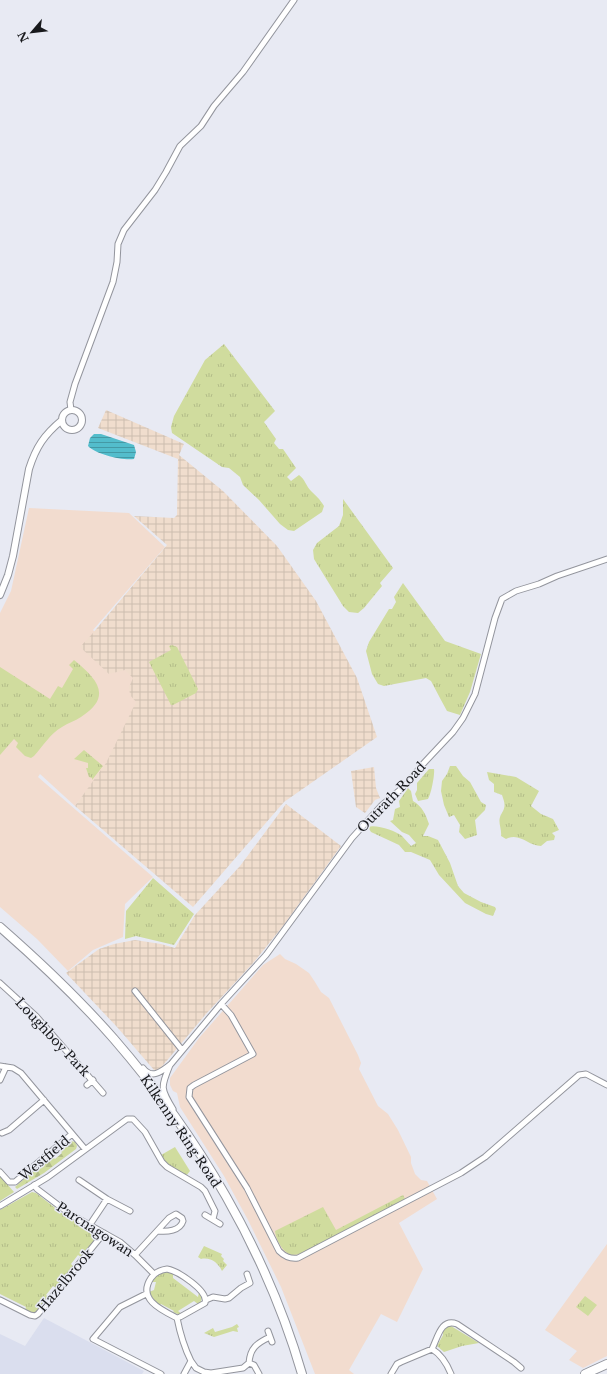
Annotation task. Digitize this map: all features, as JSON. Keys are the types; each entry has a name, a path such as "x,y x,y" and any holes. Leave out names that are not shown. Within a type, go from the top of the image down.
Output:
{"highway":[{"name":"Kilkenny Ring Road","path":"0,927 27,950 114,1039 146,1079 191,1141 242,1225 265,1273 285,1319 302,1374"},
{"path":"585,1374 607,1364"}],"street":[{"path":"71,410 70,402 74,384 113,282 117,262 118,244 124,230 155,190 180,146 201,126 214,106 243,72 294,0"},
{"path":"0,596 13,556 29,469 33,455 39,444 51,429 62,420 66,412 71,410 80,414 82,420 81,425 77,429 72,430 64,426 51,429"},
{"path":"62,420 64,426"},
{"name":"Outrath Road","path":"114,1039 145,1071 150,1074 161,1072 171,1064 221,1004 266,954 352,838 381,806 406,785 423,764 453,732 463,718 474,694 495,618 502,599 516,591 607,559"},
{"name":"Loughboy Park","path":"0,983 36,1016 103,1093"},
{"path":"135,991 182,1050"},
{"path":"221,1004 231,1015 253,1054 194,1085 190,1088 189,1097 246,1188 279,1251 287,1257 293,1259 298,1258 461,1173 485,1157 579,1075 586,1074 607,1085"},
{"name":"Outrath Road","path":"171,1064 163,1084 164,1094 180,1119 191,1141"},
{"name":"Westfield","path":"0,1066 14,1068 21,1072 85,1149"},
{"path":"0,1080 6,1067"},
{"path":"87,1086 93,1080"},
{"path":"2,1133 9,1130 44,1100"},
{"path":"0,1206 48,1177 127,1119 133,1119 145,1132 162,1162 167,1167 201,1187 205,1191 215,1211 212,1219"},
{"name":"Westfield","path":"0,1172 9,1182 15,1182 72,1134"},
{"path":"79,1180 106,1199 130,1211"},
{"name":"Parcnagowan","path":"34,1185 59,1206 90,1226 120,1242 135,1254 154,1274"},
{"path":"90,1226 106,1199"},
{"path":"135,1254 172,1215 176,1214 182,1218 183,1223 177,1228 158,1231"},
{"path":"205,1215 220,1224"},
{"name":"Hazelbrook","path":"0,1300 30,1315 34,1316 38,1314 104,1233"},
{"path":"206,1300 205,1295 200,1289 176,1272 167,1269 158,1271 148,1282 146,1294 151,1302 177,1318 185,1350 196,1368 204,1372 211,1373 243,1368 249,1363"},
{"path":"177,1318 201,1307 206,1300 213,1297 229,1298 250,1283 247,1274"},
{"path":"146,1294 120,1307 93,1339 161,1374"},
{"path":"391,1374 397,1364 432,1349 443,1326 446,1323 451,1322 457,1324 521,1368"},
{"path":"249,1363 249,1355 251,1350 270,1336"},
{"path":"432,1349 438,1352 444,1359 451,1374"},
{"path":"184,1374 191,1361"},
{"path":"249,1363 254,1365 259,1374"}],"shaded area":[{"path":"106,410 184,444 179,455 223,491 277,546 316,601 357,678 377,737 284,802 193,907 75,806 106,763 136,702 130,695 129,687 133,678 125,670 109,674 80,647 167,545 134,516 174,518 177,515 178,459 98,428"},
{"path":"29,508 129,513 165,547 93,630 135,677 140,703 105,767 75,806 40,774 38,777 153,877 125,904 123,937 93,950 68,971 37,939 0,907 0,613 11,591"},
{"path":"374,767 376,788 380,798 375,800 365,813 356,807 351,771"},
{"path":"286,804 341,846 283,926 254,962 206,1014 159,1070 154,1070 117,1027 66,973 99,949 114,944 135,940 175,948 195,915 240,866"},
{"path":"280,954 285,959 296,964 309,973 321,992 329,998 358,1055 361,1063 359,1069 378,1106 388,1114 398,1130 411,1157 411,1163 415,1174 421,1180 427,1181 437,1199 399,1223 423,1269 397,1322 381,1314 349,1370 354,1374 315,1374 281,1287 248,1220 224,1176 180,1107 177,1093 173,1091 170,1085 170,1078 199,1038 263,965"},
{"path":"607,1244 607,1356 583,1368 569,1360 577,1351 545,1330"},
{"path":"44,1318 144,1371 142,1374 0,1374 0,1334 25,1346"}],"green space":[{"path":"224,344 275,411 264,422 276,439 274,443 279,449 283,449 296,468 287,477 291,481 299,475 303,478 309,489 324,506 322,512 294,531 288,530 280,524 259,500 243,485 240,477 229,468 222,467 172,433 171,427 174,416 205,360"},
{"path":"343,499 393,568 380,583 382,586 358,613 349,612 343,606 314,559 313,550 317,543 339,526 343,515"},
{"path":"403,583 445,641 481,654 470,692 460,715 447,711 431,681 426,678 384,686 378,684 372,674 366,651 369,642 389,609 392,609 396,602 394,597"},
{"path":"172,645 177,647 198,689 196,693 171,705 149,662 171,650 169,646"},
{"path":"74,660 95,680 99,694 97,702 81,717 54,733 31,758 25,756 16,747 18,743 14,739 0,755 0,667 50,699 58,686 62,688 73,669 69,665"},
{"path":"84,750 103,766 92,780 92,778 89,777 86,768 88,768 88,763 74,759"},
{"path":"450,766 456,766 463,776 470,782 481,802 486,805 485,810 475,820 477,835 465,839 459,832 460,825 454,815 449,817 444,805 441,791 442,781"},
{"path":"429,769 434,769 434,772 428,799 418,801 415,794 417,790 417,783"},
{"path":"487,772 516,777 539,791 531,806 541,814 553,819 559,830 552,833 555,836 554,840 547,841 541,846 516,837 506,839 501,836 500,816 505,805 502,795 494,792 494,784 489,780"},
{"path":"408,788 411,791 413,801 419,805 429,824 423,836 428,836 438,840 450,863 458,886 464,893 481,902 495,907 496,909 493,916 465,903 439,875 430,860 411,852 405,852 399,845 371,832 368,827 381,827 399,834 411,846 416,843 409,835 402,832 390,821 393,820 395,809 400,807 399,801"},
{"path":"153,878 194,914 174,945 136,936 125,939 126,911"},
{"path":"71,1141 75,1142 77,1146 76,1149 44,1173 17,1189 15,1187 51,1155 55,1159 62,1153 58,1148"},
{"path":"175,1147 190,1171 186,1176 167,1165 161,1155"},
{"path":"0,1176 14,1192 0,1201"},
{"path":"32,1192 36,1193 63,1214 94,1232 95,1239 92,1245 81,1257 78,1255 71,1264 74,1267 56,1288 53,1286 46,1295 49,1297 37,1312 32,1314 25,1310 26,1307 0,1294 0,1210"},
{"path":"403,1195 405,1199 302,1253 292,1255 280,1246 275,1231 323,1207 336,1230"},
{"path":"204,1246 222,1254 221,1256 224,1259 223,1261 227,1265 222,1271 214,1261 201,1259 198,1257"},
{"path":"164,1271 173,1273 173,1278 198,1297 199,1292 202,1296 201,1302 198,1304 194,1301 178,1311 182,1314 180,1315 161,1304 156,1303 149,1292 154,1290 156,1282 151,1282 156,1275"},
{"path":"585,1296 597,1305 588,1316 576,1307"},
{"path":"237,1324 239,1327 237,1328 238,1332 233,1331 214,1337 204,1333 213,1328 215,1332"},
{"path":"448,1326 451,1326 479,1343 462,1346 444,1352 437,1346 443,1335 443,1331"}],"water":[{"path":"94,434 101,434 134,445 136,452 134,459 123,459 110,456 92,449 88,446 90,438"}]}
